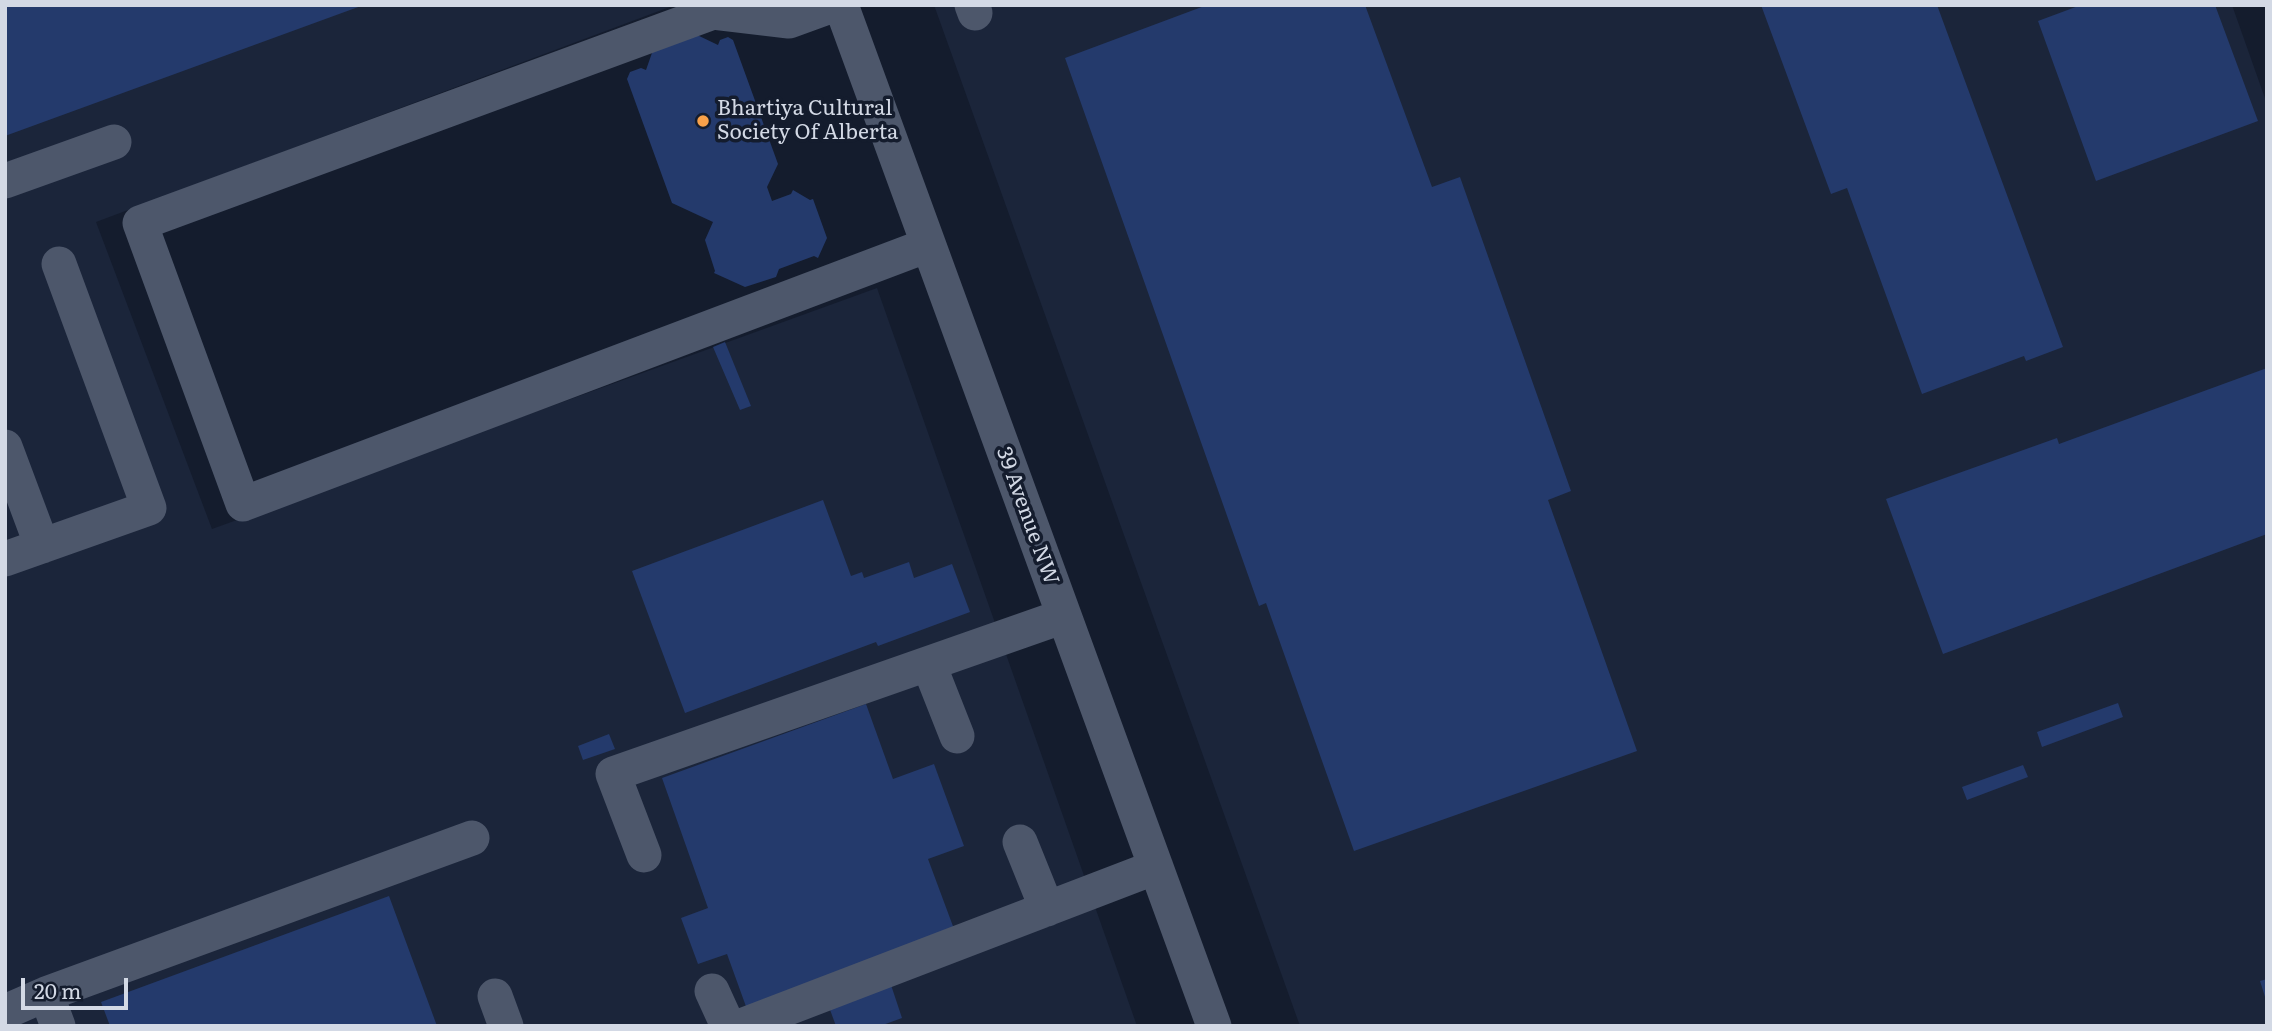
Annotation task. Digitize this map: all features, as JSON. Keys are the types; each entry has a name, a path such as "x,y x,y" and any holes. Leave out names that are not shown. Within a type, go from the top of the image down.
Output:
{"street":[{"path":"833,5 789,21 713,12 140,223 243,503 928,245"},
{"name":"39 Avenue NW","path":"841,5 1214,1026"},
{"path":"5,181 114,142"},
{"path":"5,559 149,508 59,264"},
{"path":"5,447 42,546"},
{"path":"644,855 614,775 1064,616"},
{"path":"929,665 957,736"},
{"path":"5,1012 52,1010 472,838"},
{"path":"1020,842 1047,909"},
{"path":"741,1026 1156,867"},
{"path":"712,990 728,1026"}],"shaded area":[{"path":"5,5 675,5 96,222 212,529 877,288 1137,1026 7,1026"},
{"path":"934,5 2232,5 2267,104 2267,1026 1300,1026"}],"building":[{"path":"5,5 361,5 361,6 5,136"},
{"path":"1207,5 1365,5 1432,187 1460,177 1571,491 1548,500 1637,751 1354,851 1266,603 1259,606 1065,58"},
{"path":"1761,5 1937,5 2063,347 2026,361 2024,356 1922,394 1847,188 1831,194"},
{"path":"2081,5 2215,5 2258,121 2096,181 2038,21"},
{"name":"Bhartiya Cultural Society Of Alberta","path":"695,34 718,45 720,40 728,37 733,40 778,164 767,187 772,201 791,194 793,190 810,200 813,199 827,238 818,258 814,256 779,269 776,277 745,287 714,273 705,240 713,222 672,203 627,79 630,72 641,68 646,70 653,50"},
{"path":"725,342 751,406 740,410 713,347"},
{"path":"2267,368 2267,534 1943,654 1886,499 2057,438 2059,444"},
{"path":"823,500 851,576 862,572 864,578 909,562 914,578 952,564 970,612 878,646 876,642 685,713 632,571"},
{"path":"2118,703 2123,717 2042,747 2037,732"},
{"path":"866,704 893,779 934,764 964,846 928,859 957,937 748,1012 727,954 698,964 681,918 708,908 662,778"},
{"path":"609,734 615,749 583,760 578,746"},
{"path":"2023,765 2028,777 1967,800 1962,787"},
{"path":"389,896 437,1026 110,1026 101,1002"},
{"path":"2267,979 2267,1000 2266,1000 2260,981"},
{"path":"891,985 902,1018 880,1026 836,1026 829,1007"}],"place":[{"name":"Bhartiya Cultural Society Of Alberta","path":"703,121"}]}
